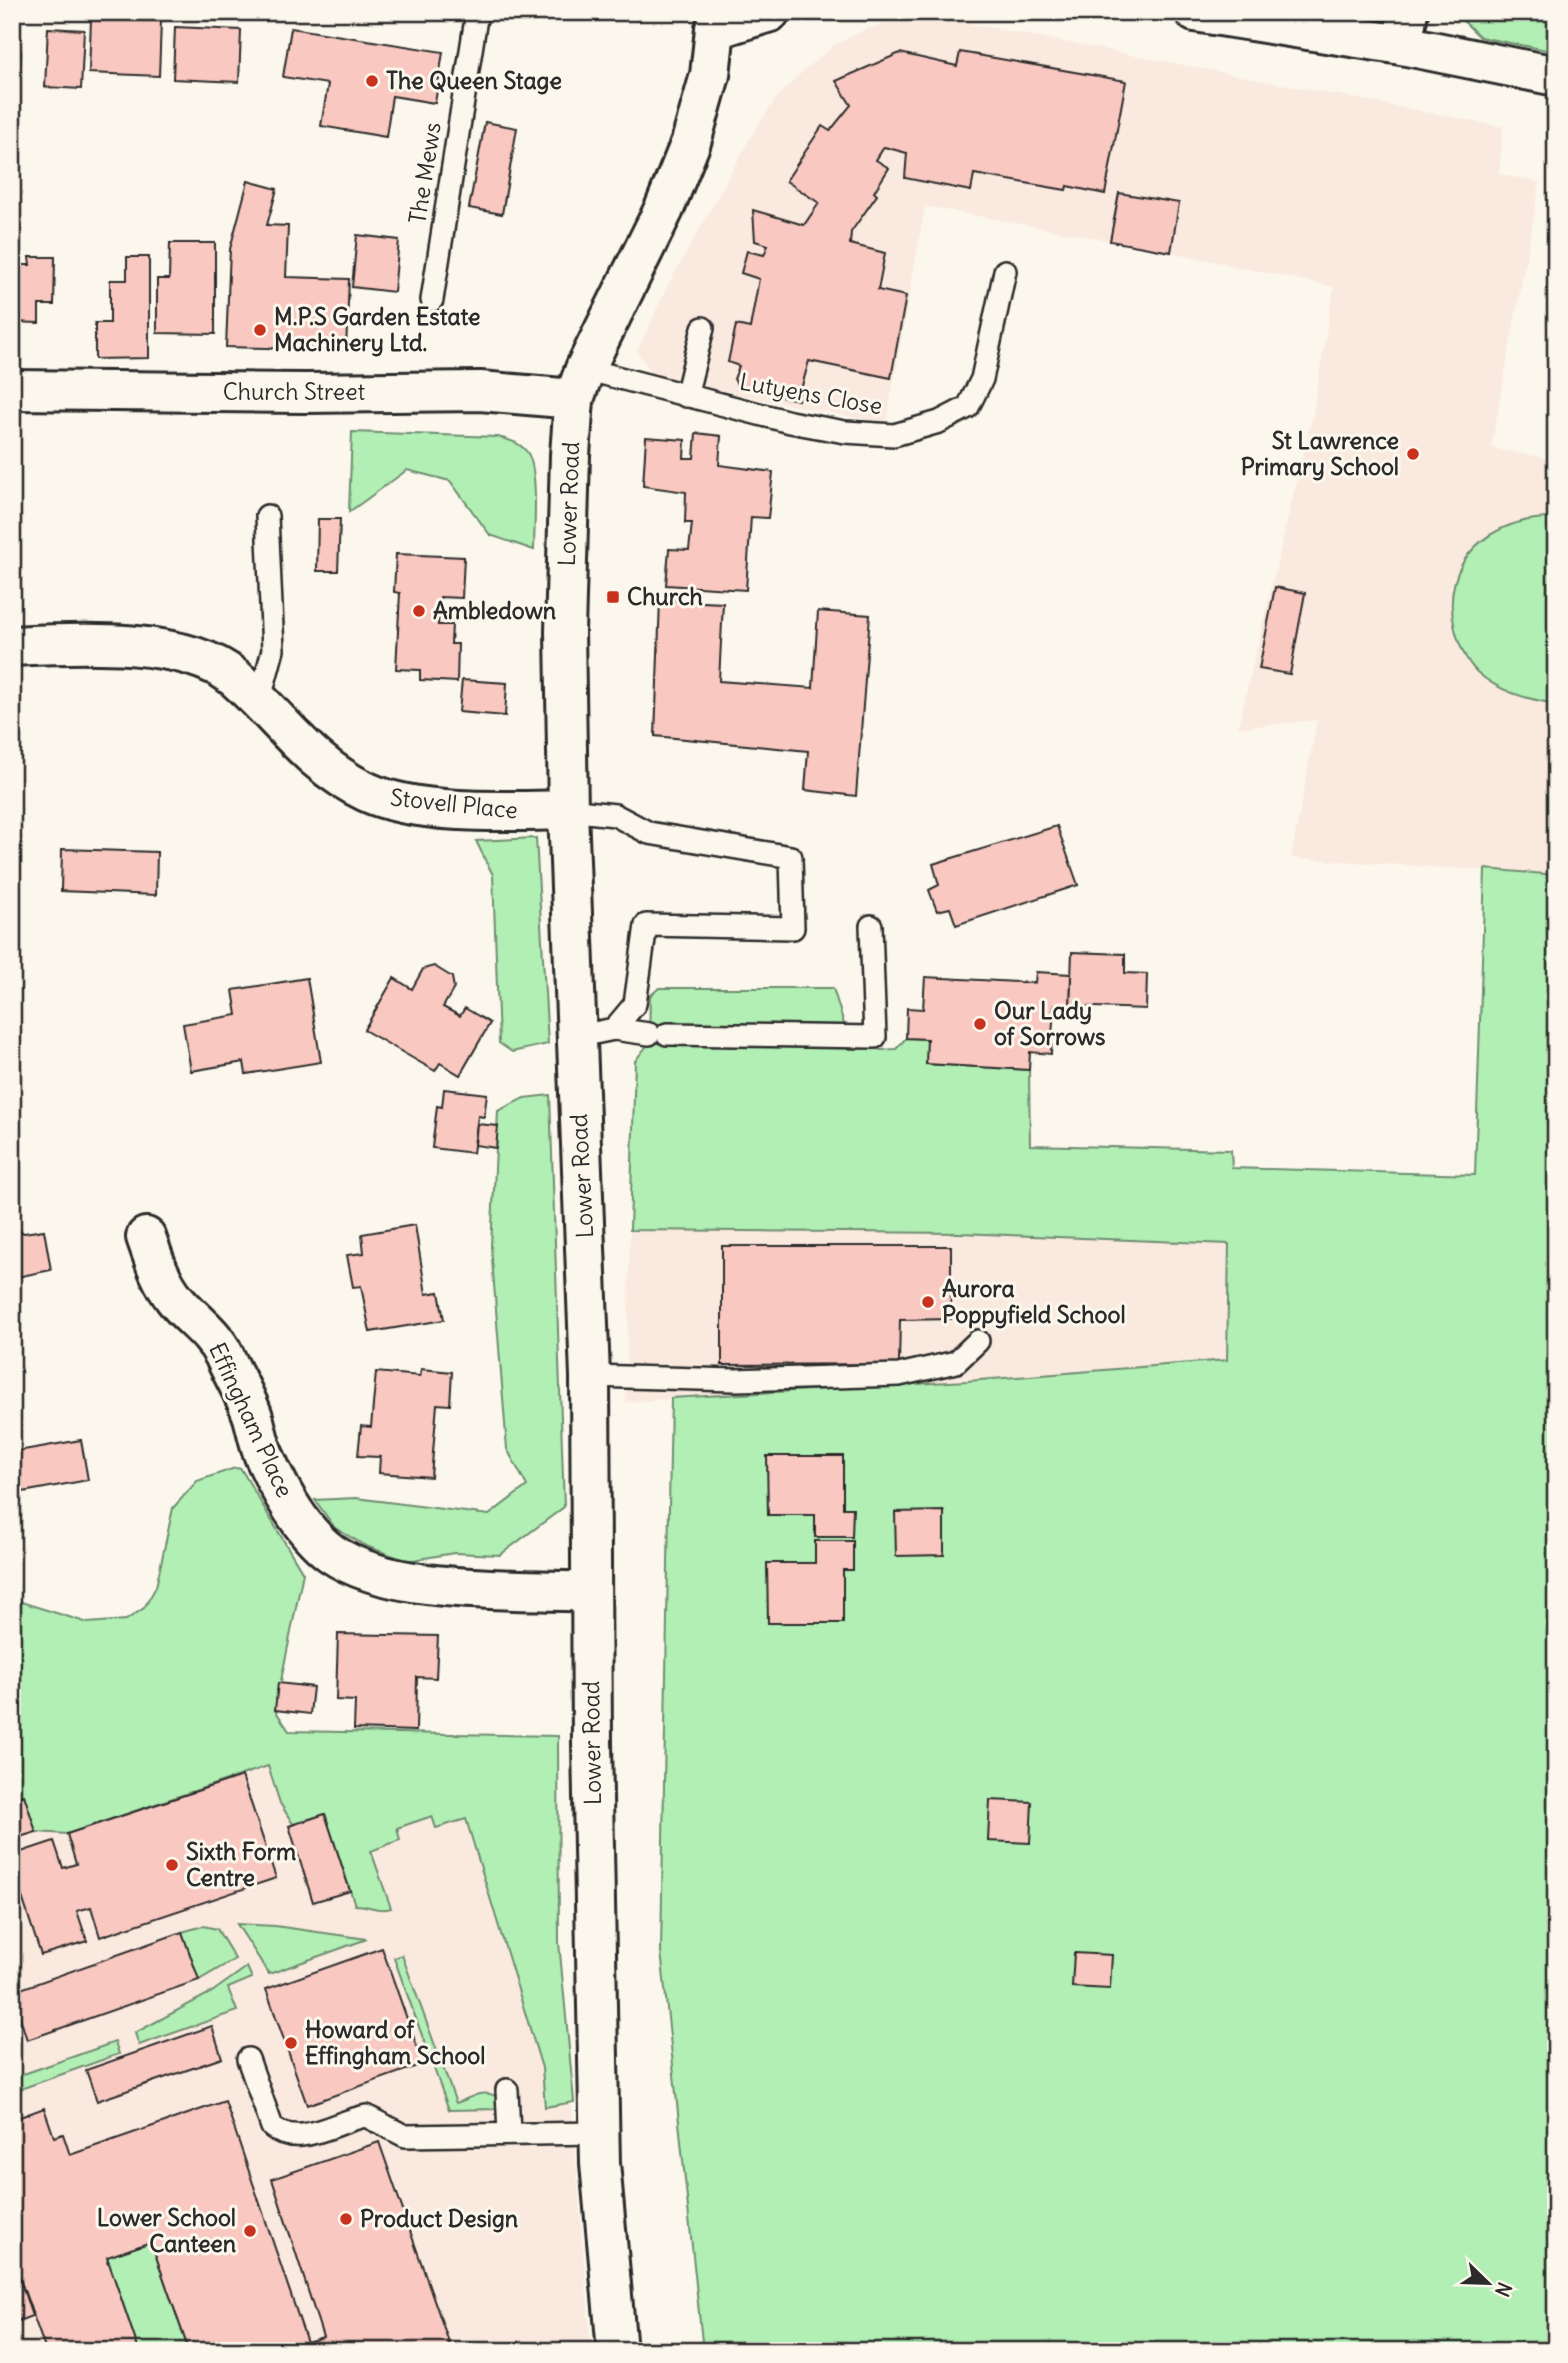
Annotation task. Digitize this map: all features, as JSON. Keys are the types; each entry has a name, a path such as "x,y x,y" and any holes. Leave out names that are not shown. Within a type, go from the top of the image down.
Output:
{"street":[{"path":"708,18 771,12"},
{"path":"1195,12 1405,29 1556,76"},
{"name":"Lower Road","path":"617,2351 599,2133 590,1376 568,810 566,537 580,384 679,175 703,105 708,18"},
{"name":"Church Street","path":"12,390 294,393 480,391 580,384"},
{"name":"Stovell Place","path":"12,646 123,643 190,656 233,676 303,750 369,793 401,803 491,811 568,810"},
{"name":"Effingham Place","path":"146,1237 158,1274 177,1301 201,1323 222,1352 253,1416 265,1459 294,1510 311,1534 330,1552 352,1566 431,1585 591,1592"}],"lane":[{"name":"The Mews","path":"432,300 477,12"},
{"name":"Lutyens Close","path":"580,384 686,396 845,432 894,435 939,422 968,407 982,379 1005,271"},
{"path":"686,396 703,328"},
{"path":"259,702 273,650 267,516"},
{"path":"568,810 615,815 649,833 791,857 793,928 646,925 635,1004 614,1029"},
{"path":"575,1037 614,1029 658,1034 875,1037 871,926"},
{"path":"590,1376 735,1380 899,1376 956,1362 978,1341"},
{"path":"248,2059 272,2127 281,2134 300,2136 366,2116 405,2136 599,2133"},
{"path":"507,2090 509,2134"}],"shaded area":[{"name":"St Lawrence Primary School","path":"956,21 1503,127 1499,174 1540,182 1491,448 1556,460 1556,875 1291,858 1317,720 1238,728 1313,413 1334,287 1171,252 925,206 886,424 751,397 652,373 637,352 667,287 752,135 774,101 800,74 833,46 866,29 890,23"},
{"name":"Aurora Poppyfield School","path":"630,1230 960,1233 1229,1243 1227,1360 967,1381 626,1402"},
{"name":"Howard of Effingham School","path":"12,1716 289,1731 558,1736 559,1942 591,2351 12,2351"}],"green space":[{"path":"1454,12 1556,12 1556,52 1480,37"},
{"path":"352,432 498,437 521,446 531,460 533,471 534,550 490,535 450,481 407,470 349,512"},
{"path":"1556,518 1556,704 1514,694 1477,672 1461,646 1455,629 1452,605 1454,583 1462,563 1475,547 1491,534 1510,525 1532,519"},
{"path":"536,838 548,1044 512,1052 499,1043 493,875 476,841"},
{"path":"1485,869 1556,875 1556,2351 703,2351 661,1951 671,1398 967,1381 1227,1360 1229,1244 960,1233 630,1230 635,1061 649,1043 650,996 659,988 833,988 849,1040 881,1050 896,1049 906,1038 927,1039 927,1064 1029,1070 1030,1145 1231,1150 1232,1168 1475,1175"},
{"path":"550,1095 564,1507 500,1555 454,1553 407,1561 366,1546 335,1528 315,1500 356,1498 489,1515 527,1486 507,1449 491,1246 498,1111 524,1098"},
{"path":"235,1468 241,1469 303,1573 275,1710 289,1731 558,1736 559,1942 574,2102 545,2107 542,2068 466,1819 436,1828 432,1816 397,1828 400,1840 371,1851 391,1908 382,1909 355,1905 325,1814 293,1824 280,1803 268,1766 67,1834 36,1832 24,1795 12,1799 12,1599 88,1623 126,1620 144,1608 156,1587 173,1508 197,1481"},
{"path":"237,1924 275,1926 367,1939 269,1974"},
{"path":"203,1926 217,1929 235,1959 199,1980 182,1932"},
{"path":"402,1955 456,2103 486,2093 496,2096 499,2109 449,2110 394,1958"},
{"path":"247,1967 252,1978 228,1988 237,2011 139,2045 135,2033 212,1992"},
{"path":"115,2042 119,2054 12,2092 12,2078"},
{"path":"151,2242 189,2351 139,2351 107,2257"}],"building":[{"path":"91,19 161,21 159,76 89,73"},
{"path":"175,27 241,30 239,82 173,79"},
{"path":"48,28 84,30 81,89 45,87"},
{"name":"The Queen Stage","path":"291,28 443,52 435,103 392,96 386,137 321,126 328,84 283,77"},
{"path":"12,51 21,52 17,108 12,108"},
{"path":"960,52 1126,81 1105,194 1067,186 1066,190 974,174 971,191 905,178 907,153 884,147 876,160 889,168 874,192 877,195 851,232 850,244 885,253 878,290 906,296 891,378 809,361 798,400 738,386 734,379 739,366 728,362 736,325 750,328 759,279 741,273 747,251 764,255 768,245 755,241 753,210 804,225 819,203 786,181 822,126 830,131 851,105 836,81 900,53 957,66"},
{"path":"485,122 517,128 502,214 469,208"},
{"path":"248,181 277,189 267,225 288,226 286,277 349,279 346,350 226,347 230,249"},
{"path":"1119,193 1179,203 1171,252 1110,241"},
{"path":"357,235 399,240 394,292 352,287"},
{"path":"170,243 215,243 215,334 157,333 157,279 169,279"},
{"path":"29,257 55,257 54,305 39,305 39,323 12,322 12,265 30,265"},
{"path":"127,257 149,257 149,358 95,359 95,323 110,323 110,280 127,280"},
{"path":"696,433 721,436 719,465 773,472 768,518 751,517 746,590 666,585 669,549 689,550 692,523 685,523 686,492 643,486 646,437 685,440 684,458 694,458"},
{"path":"318,519 340,519 338,571 317,571"},
{"name":"Ambledown","path":"396,554 464,557 462,598 440,597 438,625 452,625 451,644 458,644 457,682 420,680 420,670 396,669 400,593 394,592"},
{"path":"1275,587 1305,593 1290,674 1259,669"},
{"path":"660,600 723,603 719,681 813,688 818,611 870,615 856,796 805,790 808,751 655,736"},
{"path":"462,680 507,683 505,716 459,712"},
{"path":"1057,826 1078,885 956,925 950,908 937,911 929,890 939,885 933,864"},
{"path":"62,849 157,852 156,895 61,891"},
{"path":"1072,952 1125,954 1125,973 1147,974 1146,1009 1070,1006"},
{"path":"434,966 452,977 454,988 443,1007 460,1016 465,1008 490,1023 460,1075 440,1063 435,1071 364,1030 394,978 412,989 423,969"},
{"name":"Our Lady of Sorrows","path":"1036,972 1071,974 1070,1006 1054,1005 1051,1054 1030,1052 1029,1070 926,1064 927,1039 906,1038 907,1008 923,1009 925,977 1035,983"},
{"path":"307,978 321,1062 246,1074 244,1062 191,1071 183,1024 237,1015 233,990"},
{"path":"444,1089 487,1094 484,1117 478,1116 473,1153 432,1148 437,1106 442,1107"},
{"path":"477,1124 498,1126 496,1148 475,1145"},
{"path":"415,1225 426,1294 439,1292 444,1320 370,1332 361,1286 353,1287 347,1255 364,1253 362,1234"},
{"path":"12,1228 24,1233 44,1230 51,1270 12,1278"},
{"path":"722,1246 951,1246 951,1319 900,1320 899,1364 722,1365"},
{"path":"421,1369 452,1372 450,1405 437,1404 431,1477 379,1473 380,1457 358,1456 361,1426 371,1427 376,1372 420,1376"},
{"path":"81,1440 88,1480 12,1494 12,1452"},
{"path":"767,1456 843,1456 843,1508 853,1508 852,1537 815,1537 815,1515 768,1515"},
{"path":"944,1511 944,1555 896,1556 895,1512"},
{"path":"815,1541 853,1541 853,1570 843,1570 843,1623 768,1623 767,1563 815,1563"},
{"path":"338,1634 438,1636 436,1678 417,1677 416,1731 354,1729 355,1701 336,1700"},
{"path":"278,1683 313,1687 310,1714 275,1710"},
{"name":"Sixth Form Centre","path":"242,1776 276,1878 100,1937 91,1907 77,1911 87,1941 41,1955 12,1866 12,1855 54,1841 63,1868 76,1864 67,1834"},
{"path":"24,1795 36,1832 20,1837 12,1812 12,1799"},
{"path":"990,1800 1032,1802 1030,1843 988,1841"},
{"path":"325,1814 350,1891 313,1902 289,1826"},
{"path":"182,1932 199,1980 27,2040 12,1992"},
{"path":"382,1948 423,2064 307,2105 266,1989"},
{"path":"1074,1953 1112,1955 1110,1989 1072,1987"},
{"path":"212,2026 222,2058 97,2101 86,2070"},
{"path":"225,2101 310,2351 189,2351 151,2242 107,2257 139,2351 46,2351 12,2257 12,2120 44,2108 54,2137 63,2134 70,2155"},
{"name":"Product Design","path":"379,2142 452,2351 310,2351 307,2342 323,2337 272,2179"},
{"path":"14,2262 32,2316 13,2323 12,2263"}],"place":[{"name":"The Queen Stage","path":"372,81"},
{"name":"M.P.S Garden Estate Machinery Ltd.","path":"260,330"},
{"name":"St Lawrence Primary School","path":"1413,454"},
{"name":"Church","path":"613,597"},
{"name":"Ambledown","path":"419,611"},
{"name":"Our Lady of Sorrows","path":"980,1024"},
{"name":"Aurora Poppyfield School","path":"928,1302"},
{"name":"Sixth Form Centre","path":"172,1865"},
{"name":"Howard of Effingham School","path":"291,2043"},
{"name":"Product Design","path":"346,2219"},
{"name":"Lower School Canteen","path":"250,2231"}]}
